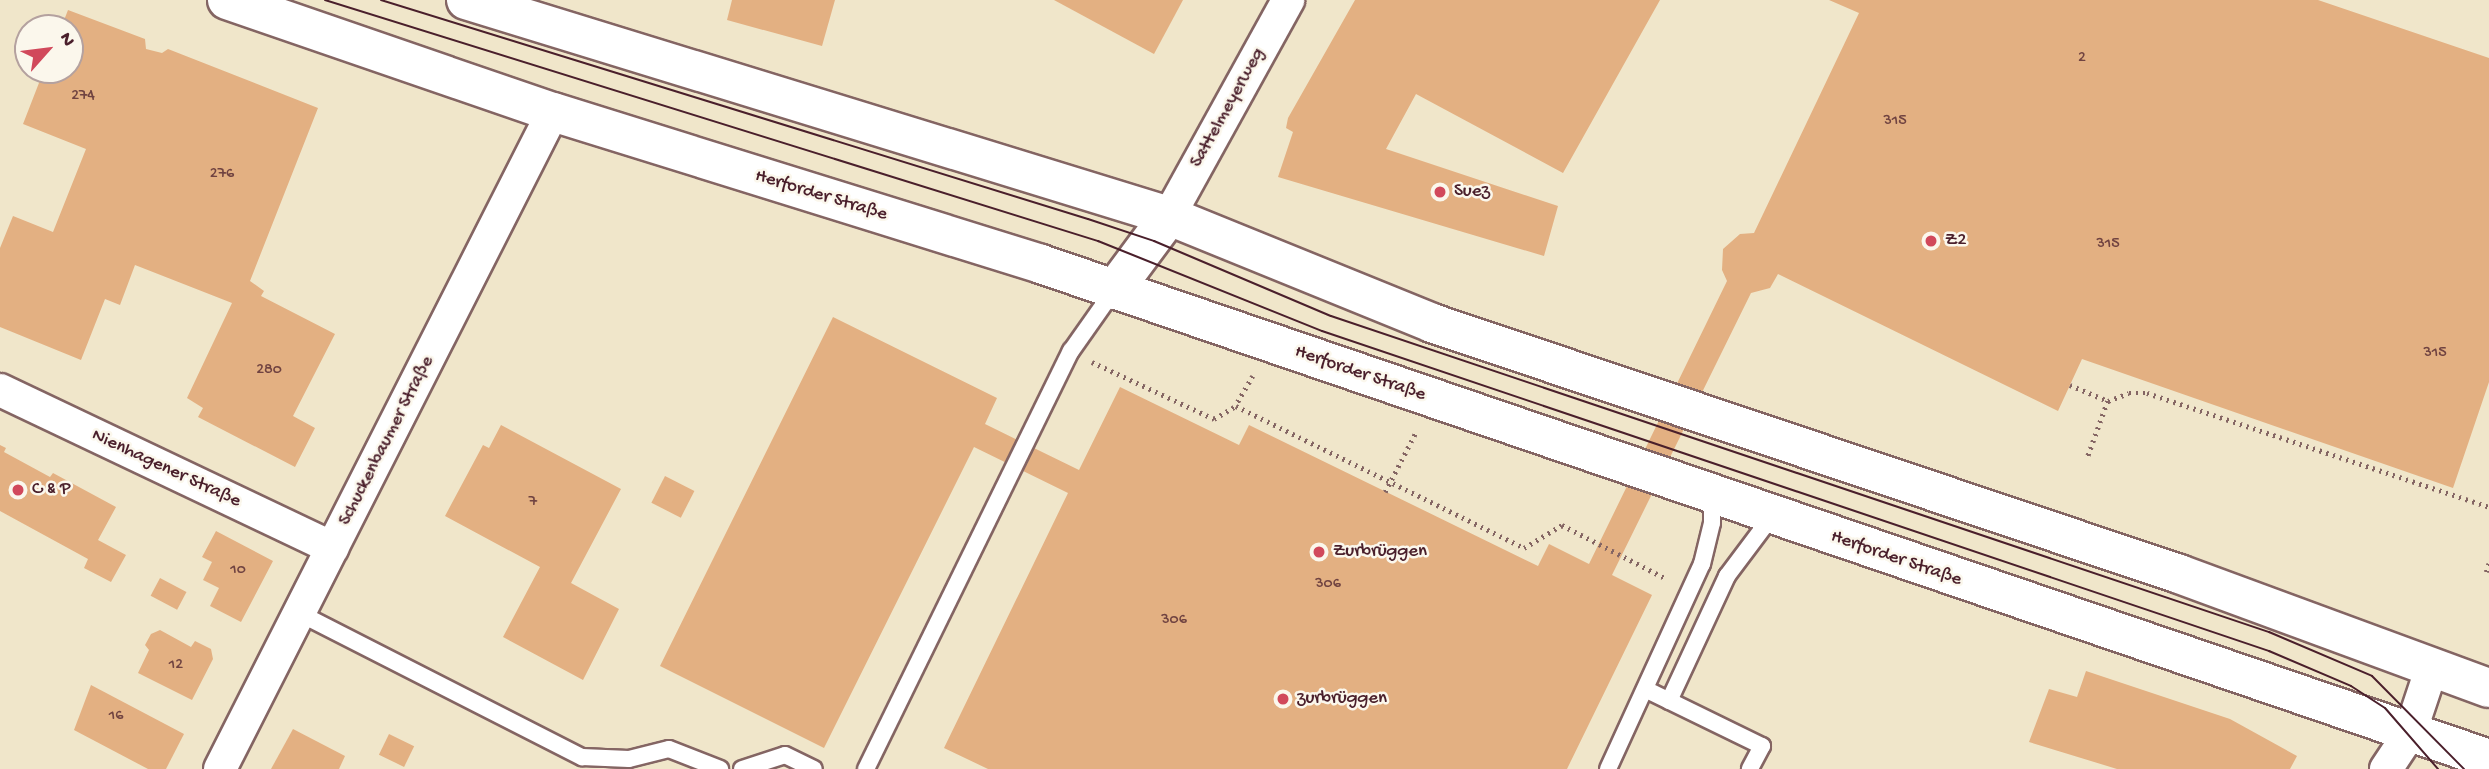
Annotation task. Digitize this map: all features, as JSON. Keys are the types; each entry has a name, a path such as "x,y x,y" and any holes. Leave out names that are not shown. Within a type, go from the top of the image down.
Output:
{"main road":[{"name":"Herforder Straße","path":"227,0 553,112 1114,290 2489,759"},
{"path":"466,0 1169,216 1432,323 2179,574 2489,688"},
{"path":"1114,290 1169,216"}],"street":[{"name":"Sattelmeyerweg","path":"1169,216 1287,0"},
{"name":"Schuckenbaumer Straße","path":"220,769 553,112"},
{"name":"Nienhagener Straße","path":"0,390 332,548"},
{"path":"2386,769 2410,733 2432,667"}],"lane":[{"path":"866,769 1071,351 1114,290"},
{"path":"1608,769 1647,690 1702,564 1712,523 1712,495"},
{"path":"1669,701 1727,576 1772,516"},
{"path":"299,613 582,757 629,759 669,749 720,769"},
{"path":"1647,690 1762,746 1750,769"},
{"path":"742,769 785,755 814,769"}],"path":[{"path":"1071,351 1214,419 1236,406 1255,373"},
{"path":"2070,385 2108,401 2129,393 2147,393 2489,507"},
{"path":"2087,459 2108,401"},
{"path":"1236,406 1524,548 1562,525 1668,577 1662,589"},
{"path":"1385,492 1419,425"},
{"path":"2486,572 2489,563"}],"building":[{"path":"732,0 835,0 822,46 727,20"},
{"path":"1054,0 1183,0 1154,54"},
{"path":"1355,0 1660,0 1563,173 1416,94 1386,149 1558,206 1544,256 1278,177 1293,132 1286,128 1288,118"},
{"path":"1829,0 2318,0 2489,58 2489,382 2453,488 2082,359 2058,411 1778,274 1770,288 1751,293 1612,575 1652,595 1567,769 988,769 944,748 1068,493 974,447 824,748 660,666 833,317 997,398 985,424 1079,470 1120,387 1239,445 1249,425 1538,566 1549,544 1589,564 1727,281 1722,270 1723,249 1740,234 1754,233 1859,13"},
{"path":"84,16 145,39 146,49 162,53 168,49 318,108 250,281 264,291 261,296 335,334 293,416 315,428 295,467 198,417 203,408 187,398 232,303 135,265 120,305 105,299 81,360 0,327 0,248 13,216 53,232 86,149 23,124 39,84 84,84"},
{"path":"501,425 621,489 571,583 619,609 583,680 503,637 540,567 445,516 483,445 489,448"},
{"path":"0,445 6,448 4,452 50,477 53,473 116,507 98,540 126,555 111,582 84,568 88,559 0,511"},
{"path":"665,476 694,491 681,518 651,503"},
{"path":"216,531 273,561 241,622 210,606 219,588 203,580 212,562 202,557"},
{"path":"160,578 186,592 177,610 151,596"},
{"path":"160,630 191,647 195,641 211,649 213,659 192,700 138,673 149,650 145,645 151,634"},
{"path":"2086,671 2230,719 2297,756 2290,769 2117,769 2029,742 2049,689 2077,697"},
{"path":"91,685 184,734 166,769 148,769 74,730"},
{"path":"293,729 345,756 339,769 271,769"},
{"path":"389,734 414,746 404,767 379,755"}],"tram line":[{"path":"325,0 1098,241 1322,331 2269,651 2351,686 2385,708 2438,769"},
{"path":"381,0 1154,241 1331,316 2269,632 2372,676 2464,769"}],"place":[{"name":"Suez","path":"1440,192"},
{"name":"Z2","path":"1931,241"},
{"name":"C & P","path":"18,490"},
{"name":"Zurbrüggen","path":"1319,552"},
{"name":"zurbrüggen","path":"1283,699"}]}
